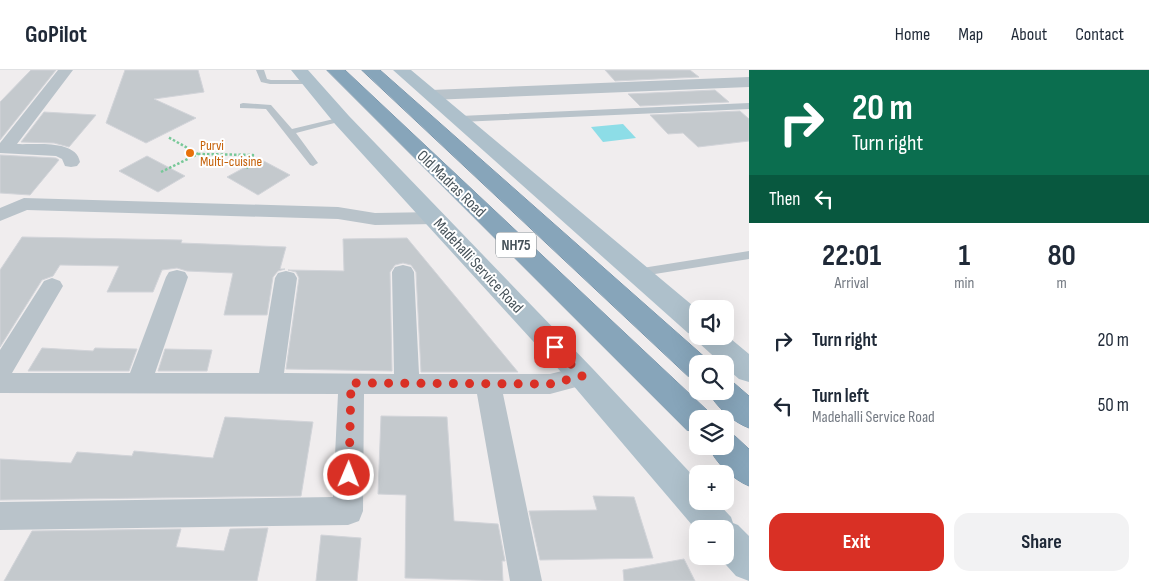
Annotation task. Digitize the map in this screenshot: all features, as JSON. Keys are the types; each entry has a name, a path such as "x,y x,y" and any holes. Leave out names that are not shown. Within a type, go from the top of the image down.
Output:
{"highway":[{"name":"Old Madras Road","path":"335,70 689,412"},
{"name":"Old Madras Road","path":"370,70 689,360"},
{"path":"732,400 749,415"},
{"path":"733,455 749,471"}],"main road":[{"path":"401,70 689,318"},
{"name":"Madehalli Service Road","path":"304,76 342,120 436,218 582,376 710,520"},
{"path":"719,345 749,371"},
{"path":"734,547 749,563"}],"street":[{"path":"2,148 66,70"},
{"path":"431,95 749,82"},
{"path":"2,148 59,151 70,156 71,162"},
{"path":"0,214 24,204 44,204 338,213 375,219 436,218"},
{"path":"403,272 407,384"},
{"path":"139,383 177,277"},
{"path":"270,383 286,278"},
{"path":"0,371 52,286"},
{"path":"0,383 550,384 582,376"},
{"path":"0,516 348,511 351,383"},
{"path":"488,384 526,581"}],"lane":[{"path":"260,70 264,80 270,82 304,76"},
{"path":"243,106 268,107 313,163"},
{"path":"460,119 749,106"},
{"path":"290,132 342,120"},
{"path":"636,273 749,255"}],"path":[{"path":"168,137 198,154"},
{"path":"161,172 198,154 253,155 246,170"}],"water":[{"path":"623,124 636,138 603,142 591,127"}],"building":[{"path":"31,70 56,70 0,140 0,102"},
{"path":"125,70 198,70 204,92 154,99 196,118 146,143 106,123"},
{"path":"605,70 690,70 699,77 615,81"},
{"path":"715,90 729,102 640,106 628,94"},
{"path":"740,111 749,119 749,141 698,147 683,133 668,134 650,115"},
{"path":"44,112 96,115 69,147 54,143 21,142"},
{"path":"0,155 56,158 59,160 30,195 0,193"},
{"path":"147,156 185,176 158,192 119,171"},
{"path":"260,159 290,175 258,195 227,177"},
{"path":"22,237 182,240 181,243 286,247 280,269 285,269 278,271 273,277 267,315 224,315 233,273 187,271 177,268 162,270 153,292 107,292 119,266 60,265 53,276 42,280 0,347 0,270"},
{"path":"407,238 518,372 421,372 416,272 411,265 403,263 395,265 390,272 392,371 286,369 299,278 296,272 288,270 344,271 343,239"},
{"path":"42,348 93,351 95,348 137,349 129,371 28,371"},
{"path":"165,349 212,350 207,371 158,371"},
{"path":"381,416 447,417 454,521 498,524 505,561 502,561 503,581 405,578 406,495 378,494"},
{"path":"225,417 313,422 301,496 0,500 0,459 71,463 77,452 132,456 134,451 213,458"},
{"path":"593,496 634,497 653,558 540,560 529,511 597,510"},
{"path":"268,528 257,581 4,581 32,531 181,529 176,547 224,551 230,529"},
{"path":"321,535 361,538 357,581 316,581"},
{"path":"684,559 695,581 624,581 623,570"}],"place":[{"name":"Purvi Multi-cuisine","path":"190,153"}],"route":[{"path":"349,475 351,383 550,384 582,376 555,347"}]}
